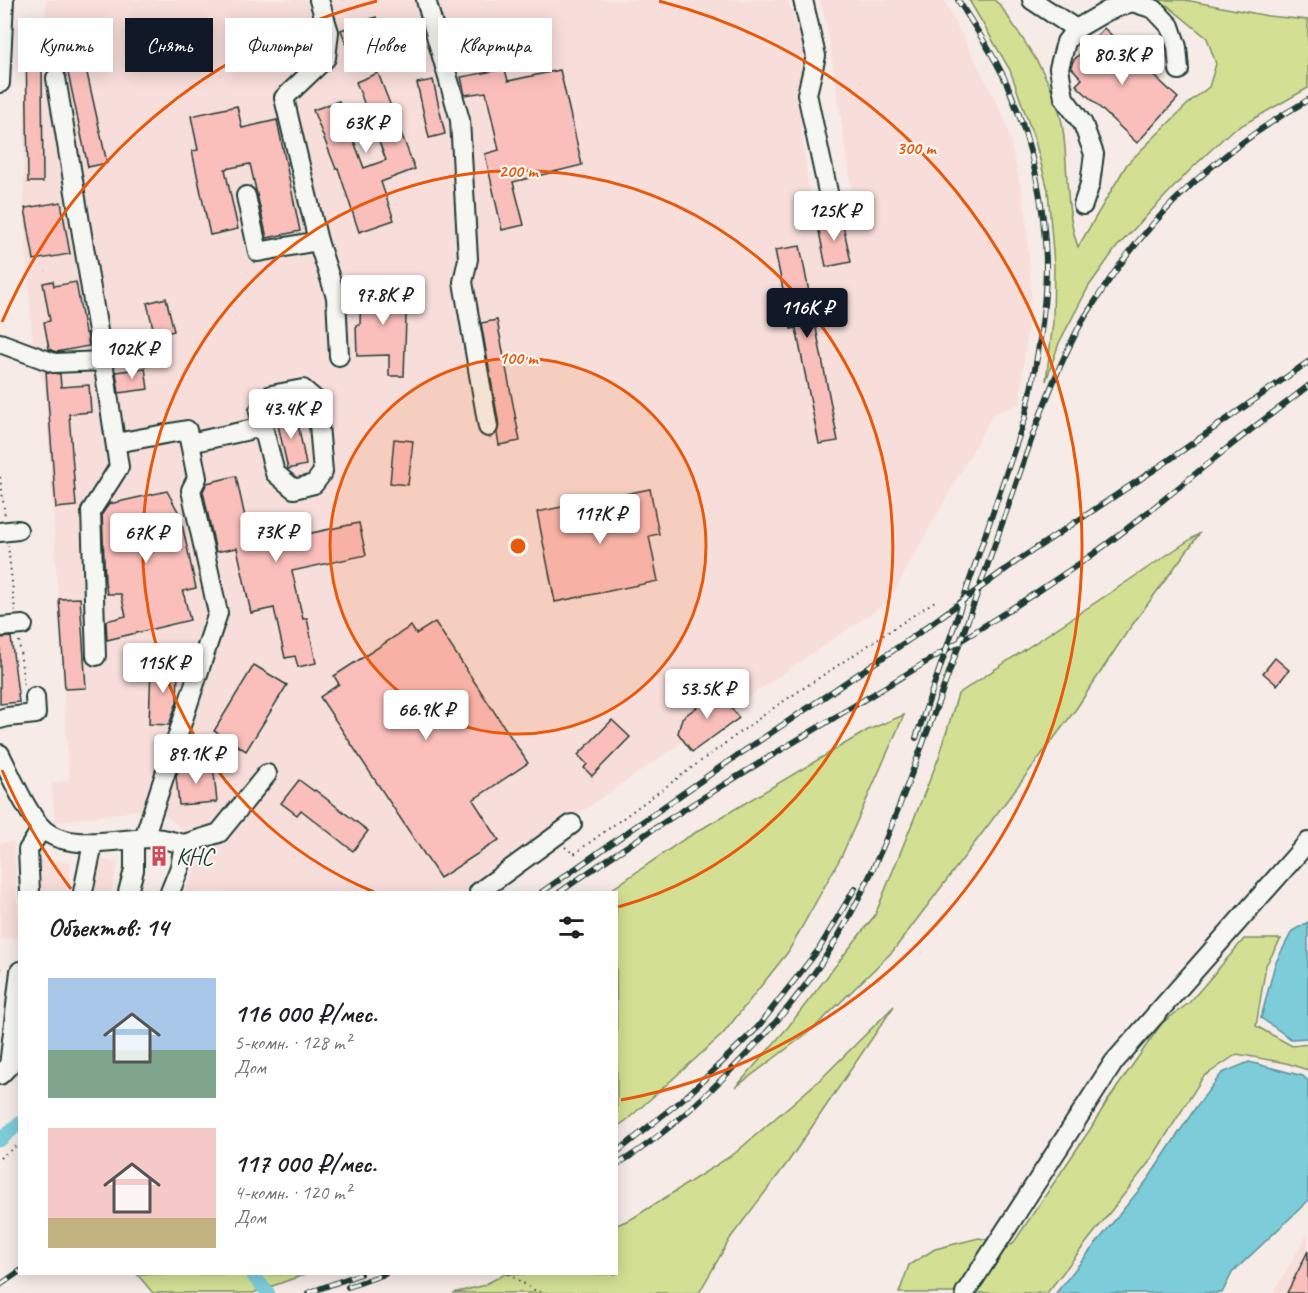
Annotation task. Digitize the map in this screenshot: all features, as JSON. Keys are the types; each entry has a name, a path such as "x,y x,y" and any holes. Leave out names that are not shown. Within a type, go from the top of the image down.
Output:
{"lane":[{"path":"0,83 4,0"},
{"path":"319,0 329,32 326,58 284,98 318,241 336,297 339,356"},
{"path":"426,0 460,120 468,260 463,282 488,427"},
{"path":"803,0 816,56 807,94 828,192"},
{"path":"1032,0 1077,29"},
{"path":"1083,204 1090,184 1094,154 1083,124 1064,98 1059,68 1066,42 1077,29 1107,11 1132,2 1154,9 1170,26 1178,46 1179,70"},
{"path":"56,78 119,466 91,511 96,656"},
{"path":"246,196 258,252 318,241"},
{"path":"0,343 54,363 103,361"},
{"path":"303,389 317,401 323,472 314,484 294,489 275,473 263,427 259,411 271,395 303,389"},
{"path":"190,443 263,427"},
{"path":"116,443 187,430 197,478 191,490 218,613 139,839 135,870 128,891"},
{"path":"0,720 36,714 35,698"},
{"path":"0,754 28,807 42,828 52,836 93,843 156,838 184,844 219,833 267,774"},
{"path":"480,891 572,824"},
{"path":"30,891 28,850 42,828"},
{"path":"965,1293 1114,1062 1308,842"},
{"path":"83,891 93,843"},
{"path":"170,891 180,867 184,844"},
{"path":"0,1075 9,1066 18,987"}],"path":[{"path":"0,477 8,531 13,626 27,715"},
{"path":"554,837 574,854 772,709 938,599"},
{"path":"0,1158 18,1144"},
{"path":"510,1275 536,1291 547,1293"}],"shaded area":[{"path":"46,0 788,0 807,53 798,102 812,214 854,205 828,33 820,0 944,0 1005,118 1026,211 1031,292 1020,404 993,414 889,601 465,891 185,891 203,848 157,808 55,822 51,783 69,780 45,386 35,364 23,197 25,72 113,72 113,18 46,18"},
{"path":"14,842 18,938 0,939 0,843"},
{"path":"93,857 118,863 111,891 84,891"},
{"path":"35,858 71,863 67,891 30,891"},
{"path":"1308,1233 1308,1293 1273,1293"}],"green space":[{"path":"969,0 994,0 1000,5 1037,61 1052,91 1062,123 1071,217 1078,247 1127,164 1192,100 1209,87 1216,64 1207,38 1168,6 1150,0 1185,0 1268,16 1308,20 1308,88 1230,132 1191,169 1116,248 1089,286 1059,343 1046,381 1053,322 1054,265 1048,190 1035,141 1010,70"},
{"path":"1200,533 1127,632 1076,709 893,951 814,1028 736,1087 788,1027 875,915 939,757 958,694"},
{"path":"904,715 842,855 788,952 722,1035 618,1126 618,891 609,891 683,840 868,730"},
{"path":"1244,939 1281,939 1266,965 1256,1026 1292,1046 1308,1044 1308,1070 1286,1063 1237,1054 1203,1077 1150,1161 1047,1293 899,1293 909,1265 935,1249 979,1238 1012,1245 1162,1023 1189,1003"},
{"path":"894,1006 788,1162 731,1237 699,1293 453,1293 482,1286 503,1275 618,1275 618,1225 633,1218 734,1154 823,1077"},
{"path":"138,1275 303,1275 253,1293 153,1293"}],"water":[{"path":"1308,922 1308,1038 1291,1039 1261,1018 1275,964 1292,931"},
{"path":"1249,1062 1303,1076 1308,1081 1308,1201 1232,1273 1222,1293 1056,1293 1148,1179 1196,1107 1222,1073"}],"building":[{"path":"1104,28 1178,98 1137,143 1076,85 1082,79 1071,67 1073,61"},
{"path":"560,70 582,165 513,182 524,225 502,230 485,154 499,150 486,92 465,95 461,77 488,72 506,72 508,81"},
{"path":"26,72 42,72 43,182 28,182"},
{"path":"68,72 87,72 107,163 88,167"},
{"path":"378,73 415,169 381,182 394,220 359,232 338,168 336,169 313,110 339,101 364,168 386,160 356,82"},
{"path":"433,80 445,134 429,138 417,83"},
{"path":"237,106 242,128 277,120 300,231 267,238 250,164 225,169 238,229 210,235 192,151 198,150 191,116"},
{"path":"61,202 70,254 34,260 25,208"},
{"path":"841,216 851,262 826,267 817,221"},
{"path":"800,246 838,441 819,444 796,328 791,329 775,250"},
{"path":"53,281 54,286 76,282 89,346 56,352 49,349 44,322 50,321 43,283"},
{"path":"361,287 407,289 404,376 389,376 389,355 357,356 356,325 360,325"},
{"path":"166,298 174,331 155,336 147,303"},
{"path":"497,320 520,441 499,445 497,433 499,425 481,323"},
{"path":"145,368 148,389 119,393 116,372"},
{"path":"46,372 60,374 61,387 89,385 91,412 69,414 76,506 56,508"},
{"path":"296,413 306,465 288,469 276,416"},
{"path":"394,439 413,441 408,485 390,483"},
{"path":"236,476 248,531 256,529 259,544 359,523 366,555 292,571 303,619 307,618 316,663 298,667 295,656 285,658 274,608 251,613 237,548 216,552 203,491 207,483"},
{"path":"650,489 659,534 649,536 658,581 555,602 537,512"},
{"path":"167,491 180,515 196,588 183,591 190,620 107,640 106,621 126,616 121,594 107,594 102,514 109,504"},
{"path":"80,598 86,688 65,689 59,599"},
{"path":"435,622 528,763 473,800 499,840 440,878 320,697 339,684 334,676 411,626 416,634"},
{"path":"11,637 19,702 0,704 0,638"},
{"path":"1275,658 1289,670 1277,685 1263,673"},
{"path":"254,665 287,685 246,751 214,731"},
{"path":"151,666 178,667 177,702 169,725 149,724"},
{"path":"726,686 733,695 726,700 739,718 692,752 678,733 682,718"},
{"path":"612,720 630,737 592,776 584,768 587,764 578,755"},
{"path":"213,764 217,802 179,805 176,776 179,768"},
{"path":"299,780 368,831 353,851 301,810 297,815 281,803"},
{"path":"1308,1251 1308,1293 1287,1293"}],"waterway":[{"path":"0,1140 18,1125"},
{"path":"253,1275 268,1293"}],"railway":[{"path":"916,738 1025,418 1040,341 1046,283 1045,242 1040,198 1025,133 999,67 958,0"},
{"path":"618,1164 644,1147 685,1113 754,1046 810,979 848,919 902,800 1048,396 1066,354 1088,312 1140,239 1190,186 1246,140 1308,100"},
{"path":"543,891 722,766 913,637 1017,561 1166,462 1308,362"},
{"path":"561,891 685,809 941,653 1088,558 1308,386"},
{"path":"618,1151 690,1093 757,1028 819,949 855,888"},
{"path":"0,1285 18,1272"},
{"path":"308,1293 357,1275"},
{"path":"348,1287 382,1275"}],"place":[{"name":"КНС","path":"159,856"}]}
